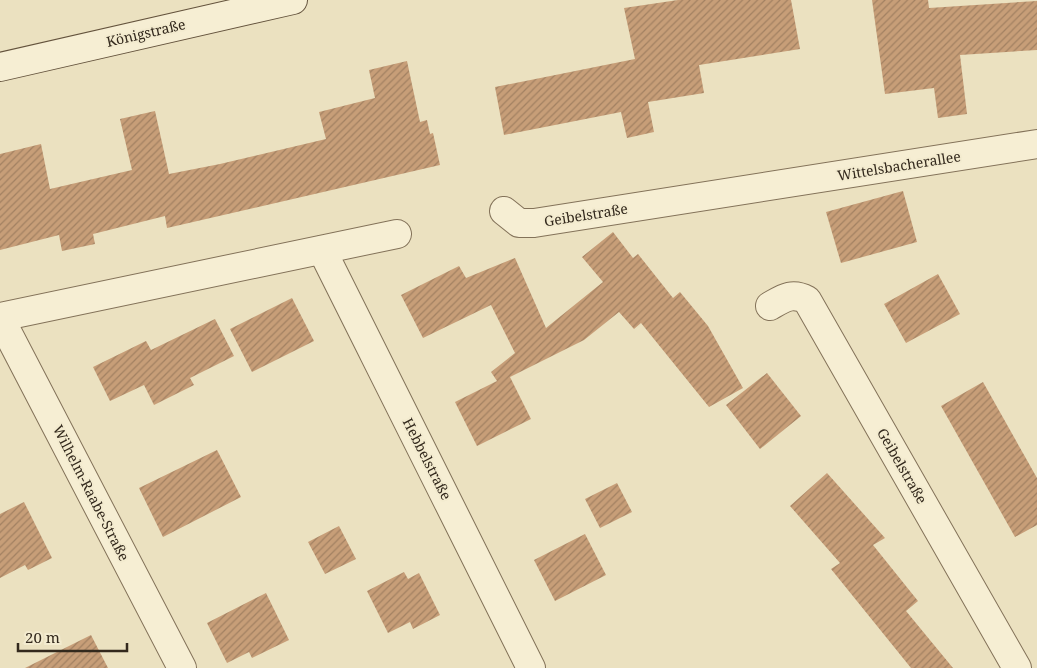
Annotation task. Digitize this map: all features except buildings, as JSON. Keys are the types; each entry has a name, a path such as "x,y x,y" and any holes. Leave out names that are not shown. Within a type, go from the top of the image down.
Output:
{"street":[{"name":"Königstraße","path":"0,67 293,0"},
{"name":"Wittelsbacherallee","path":"761,188 1037,144"},
{"name":"Geibelstraße","path":"504,211 519,223 534,223 761,188"},
{"path":"0,318 397,234"},
{"name":"Hebbelstraße","path":"322,250 531,668"},
{"name":"Geibelstraße","path":"770,306 789,295 798,295 807,300 1017,668"},
{"name":"Wilhelm-Raabe-Straße","path":"0,318 182,668"}]}
